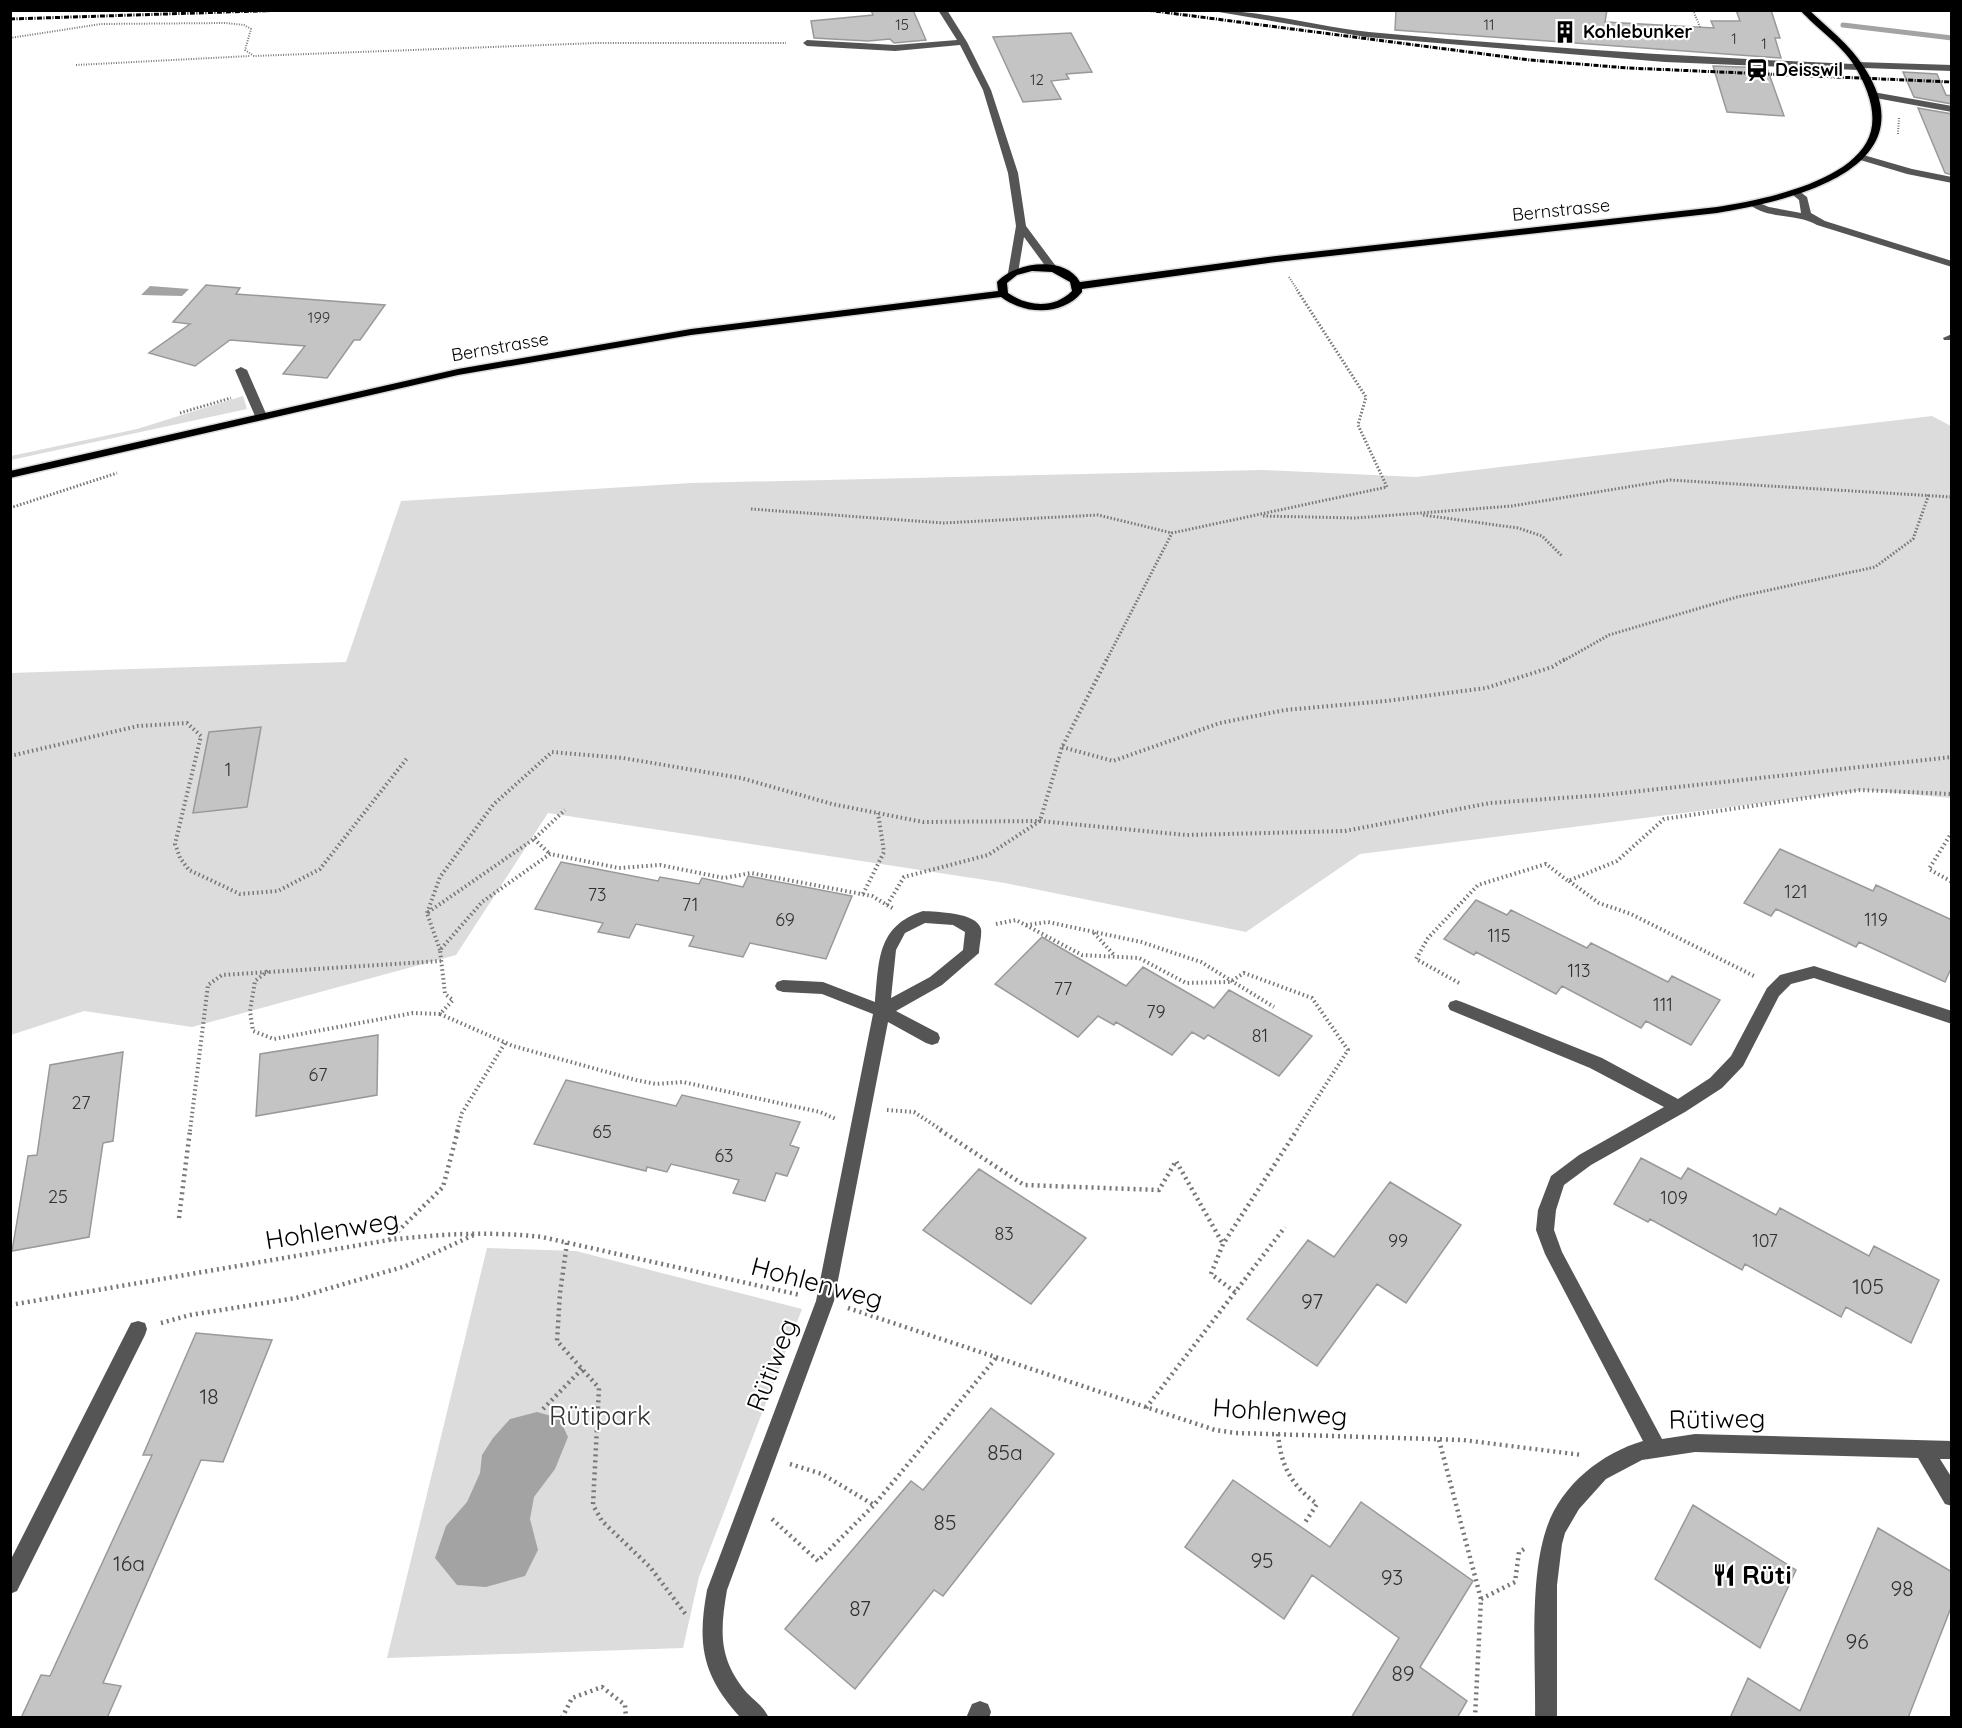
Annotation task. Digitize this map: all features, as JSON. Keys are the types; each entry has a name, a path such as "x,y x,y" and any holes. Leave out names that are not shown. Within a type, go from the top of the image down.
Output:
{"main road":[{"name":"Bernstrasse","path":"1077,286 1276,259 1663,217 1754,204 1796,193 1838,174 1860,157 1873,142 1877,129 1878,110 1858,66 1835,39 1804,10"},
{"path":"1032,268 1053,269 1070,276 1077,286 1077,292 1067,301 1049,307 1026,306 1016,303 1003,294 1002,282 1013,273 1032,268"},
{"name":"Bernstrasse","path":"10,475 458,372 691,332 1003,294"}],"street":[{"path":"942,10 963,42 987,90 1013,173 1021,226 1013,273"},
{"path":"1211,10 1366,34 1665,59 1952,68"},
{"path":"807,43 895,48 963,42"},
{"path":"1873,95 1952,109"},
{"path":"1860,157 1910,172 1952,180"},
{"path":"1796,193 1804,200 1804,210 1810,217"},
{"path":"1754,204 1766,210 1810,217 1831,226 1952,264"},
{"path":"1021,226 1053,269"},
{"path":"241,370 261,416"},
{"path":"882,1011 936,981 970,953 973,929 956,919 923,917 916,921"},
{"name":"Rütiweg","path":"758,1718 731,1690 716,1663 711,1628 717,1590 825,1301 882,1011 888,950 900,929 916,921"},
{"path":"1657,1448 1554,1254 1545,1230 1547,1210 1557,1181 1585,1160 1679,1107 1716,1083 1737,1061 1773,992 1786,979 1814,972 1952,1018"},
{"path":"783,986 823,988 882,1011 932,1038"},
{"path":"1456,1006 1596,1063 1679,1107"},
{"path":"10,1584 138,1329"},
{"name":"Rütiweg","path":"1546,1718 1548,1568 1556,1529 1572,1502 1599,1472 1629,1455 1657,1448 1695,1443 1952,1450"},
{"path":"1923,1449 1952,1497"}],"path":[{"path":"1693,10 1700,27"},
{"path":"10,38 101,24 226,23 244,25 251,29 245,50 254,56"},
{"path":"76,66 254,56 597,44 807,43"},
{"path":"751,509 943,523 1098,515 1172,533 1387,487 1358,425 1366,397 1276,259"},
{"path":"10,508 117,473"},
{"path":"1256,515 1355,518 1512,506 1670,480 1952,497"},
{"path":"1062,747 1113,761 1220,723 1285,710 1386,701 1486,688 1552,668 1609,635 1737,597 1875,567 1913,539 1929,494"},
{"path":"1416,514 1518,528 1542,536 1562,556"},
{"path":"887,905 903,877 988,855 1040,821 1062,747 1172,533"},
{"path":"10,756 138,726 187,723 201,736 175,844 180,858 189,870 240,894 278,891 320,868 408,756"},
{"path":"440,1014 453,1000 445,994 440,950 427,913 440,877 494,806 552,752 623,758 741,778 832,804 923,822 1040,821 1186,835 1345,831 1490,803 1616,794 1952,757"},
{"path":"1568,881 1617,861 1664,819 1860,790 1952,794"},
{"path":"427,913 534,839 566,810"},
{"path":"863,894 884,852 878,813"},
{"path":"1952,832 1929,869 1952,882"},
{"path":"534,839 550,854 619,868 660,865 724,878 751,873 863,894 916,921"},
{"path":"440,950 482,902 550,854"},
{"path":"1456,1006 1461,984 1416,959 1428,938 1478,885 1546,864 1599,903 1631,914 1754,976"},
{"path":"973,929 1016,920 1082,955 1138,958 1186,983 1230,982 1244,973 1312,998 1348,1050 1223,1244 1211,1274 1235,1292"},
{"path":"1026,925 1048,922 1141,942 1201,962 1230,982 1274,1007"},
{"path":"1093,932 1115,957"},
{"path":"179,1218 208,985 222,975 441,961"},
{"path":"268,971 255,981 250,1011 253,1031 274,1040 413,1013 440,1014 505,1043 656,1084 683,1082 820,1112 859,1128"},
{"path":"389,1240 442,1187 462,1113 505,1043"},
{"path":"863,1108 914,1112 1024,1185 1159,1190 1176,1161 1223,1244"},
{"path":"1146,1408 1285,1227"},
{"name":"Hohlenweg","path":"10,1305 389,1240 450,1233 516,1234 567,1243 825,1301 1215,1430 1463,1440 1584,1455 1599,1472"},
{"path":"138,1329 189,1315 296,1298 406,1266 479,1233"},
{"path":"567,1243 560,1293 557,1341 599,1388 593,1505 602,1521 650,1567 690,1621 712,1638"},
{"path":"750,1500 818,1561 874,1505 996,1359"},
{"path":"543,1409 582,1369"},
{"path":"1278,1434 1279,1453 1286,1475 1301,1493 1317,1504 1304,1524"},
{"path":"1439,1440 1480,1599 1475,1718"},
{"path":"766,1457 822,1474 874,1505"},
{"path":"1480,1599 1515,1582 1519,1552 1556,1529"},
{"path":"562,1718 573,1698 602,1687 625,1705 626,1718"}],"green space":[{"path":"243,396 247,409 11,460 11,456 137,429"},
{"path":"1932,416 1951,426 1951,798 1865,790 1360,854 1246,932 1005,883 548,813 456,955 192,1027 84,1011 11,1035 10,673 346,662 401,501 691,483 1262,470 1416,477"},
{"name":"Rütipark","path":"487,1248 576,1251 802,1309 699,1577 683,1648 387,1658"}],"shaded area":[{"path":"150,286 189,289 182,296 141,295"},
{"path":"537,1412 559,1418 568,1437 555,1469 534,1497 530,1519 538,1550 525,1576 486,1587 457,1585 435,1558 446,1526 467,1502 480,1473 482,1455 493,1438 510,1419"}],"building":[{"path":"871,10 913,10 926,40 894,43 890,39 868,41 814,38 811,21 873,15"},
{"path":"1396,10 1607,10 1605,22 1714,28 1711,21 1740,21 1736,10 1771,10 1780,38 1775,38 1781,58 1395,30"},
{"path":"1071,33 1092,72 1066,74 1069,79 1051,81 1061,99 1023,102 993,37"},
{"path":"1713,66 1767,68 1784,116 1727,112"},
{"path":"1903,72 1937,74 1946,95 1952,96 1952,104 1914,97"},
{"path":"1918,108 1952,114 1952,175 1945,173"},
{"path":"206,285 240,288 236,294 385,305 360,340 354,340 327,378 283,374 305,346 230,340 195,366 149,353 190,324 173,322"},
{"path":"261,727 247,807 193,813 209,732"},
{"path":"1780,849 1873,891 1876,885 1952,920 1952,966 1945,982 1859,942 1856,947 1776,909 1771,916 1744,903"},
{"path":"561,862 658,881 660,877 699,884 702,878 743,887 748,876 852,896 826,959 750,943 743,957 689,946 694,936 636,924 629,938 598,932 603,923 535,909"},
{"path":"1476,900 1507,915 1511,910 1587,948 1591,943 1668,982 1672,976 1720,1000 1691,1045 1646,1021 1641,1028 1562,986 1556,994 1476,952 1474,955 1444,939"},
{"path":"1042,937 1126,986 1143,967 1214,1008 1229,990 1312,1036 1279,1076 1208,1035 1204,1039 1192,1032 1172,1055 1116,1022 1114,1025 1098,1016 1078,1037 995,984"},
{"path":"378,1035 377,1095 256,1116 260,1054"},
{"path":"123,1052 113,1141 103,1143 89,1237 12,1251 28,1156 37,1155 50,1065"},
{"path":"566,1080 676,1106 682,1095 800,1122 790,1145 799,1148 787,1176 776,1173 765,1201 733,1193 739,1180 671,1164 667,1172 647,1167 646,1171 534,1144"},
{"path":"1641,1158 1681,1179 1688,1168 1776,1215 1780,1208 1869,1256 1874,1246 1939,1280 1911,1343 1846,1307 1841,1317 1745,1264 1742,1270 1650,1219 1648,1222 1614,1204"},
{"path":"979,1169 1086,1238 1031,1304 923,1230"},
{"path":"1390,1182 1461,1225 1406,1303 1377,1284 1317,1366 1247,1319 1308,1240 1334,1257"},
{"path":"196,1333 272,1340 223,1462 201,1460 103,1683 121,1686 107,1718 21,1718 41,1675 50,1676 152,1455 143,1455"},
{"path":"991,1408 1054,1454 943,1596 934,1590 855,1689 785,1629 911,1481 923,1490"},
{"path":"1233,1480 1330,1547 1361,1502 1473,1581 1420,1667 1467,1701 1457,1718 1351,1718 1399,1638 1312,1575 1284,1619 1185,1547"},
{"path":"1693,1505 1796,1570 1760,1648 1655,1579"},
{"path":"1878,1528 1952,1572 1952,1605 1908,1718 1730,1718 1748,1678 1800,1711"}],"waterway":[{"path":"1843,25 1952,38"}],"railway":[{"path":"10,19 289,10"},
{"path":"1147,10 1530,60 1628,68 1952,82"}],"place":[{"name":"Kohlebunker","path":"1565,32"},
{"name":"Deisswil","path":"1757,70"},
{"name":"Rüti","path":"1724,1575"}]}
